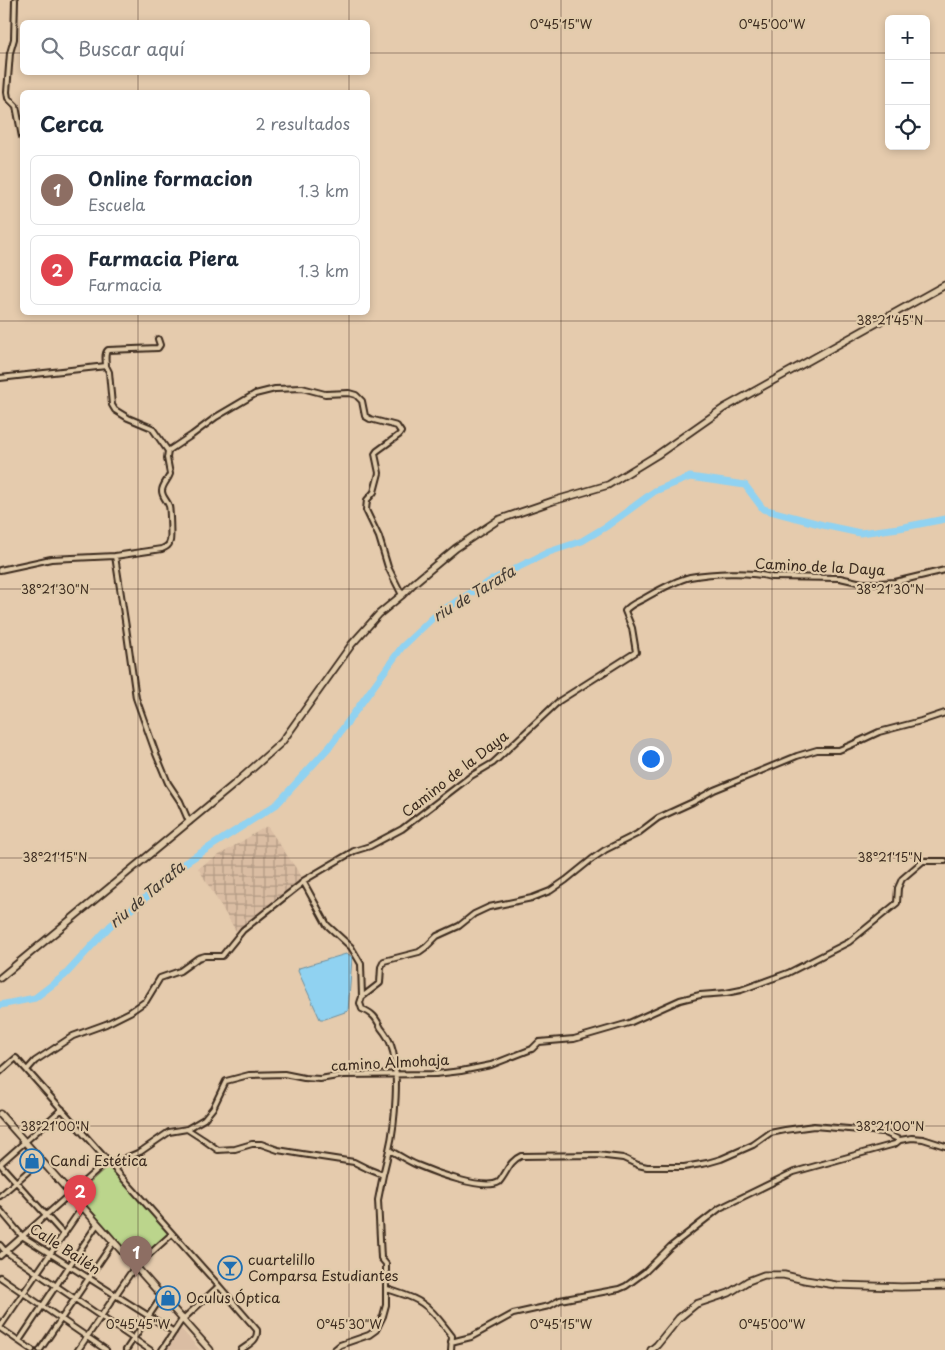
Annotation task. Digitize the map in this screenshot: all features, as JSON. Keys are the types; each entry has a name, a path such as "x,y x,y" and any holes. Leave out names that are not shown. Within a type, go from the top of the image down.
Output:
{"main road":[{"path":"0,978 237,782 282,742 352,644 378,614 456,548 498,520 553,500 608,485 724,408 945,285"},
{"path":"0,1114 208,1350"},
{"path":"0,1118 24,1143"},
{"path":"69,1194 112,1244 135,1267"},
{"path":"651,1350 679,1318 696,1304 729,1293 764,1275 784,1275 836,1285 945,1286"}],"street":[{"path":"15,0 14,39 10,53 7,92 8,98 16,106 20,127"},
{"path":"0,570 52,559 115,556 162,549 170,544 170,512 162,490 170,474 167,458 168,451 152,428 128,418 112,405 110,379 106,366 106,351 158,348 160,345 158,338"},
{"path":"0,378 106,366"},
{"path":"168,451 216,417 255,394 275,389 302,388 325,394 349,393 356,395 362,401 364,416 397,426 401,432 375,454 379,473 374,492 367,500 366,510 379,537 388,567 402,595"},
{"path":"115,556 136,698 168,783 180,801 189,822"},
{"name":"Camino de la Daya","path":"27,1070 35,1061 73,1036 114,1020 146,1001 160,978 180,970 198,958 222,956 243,930 303,881 354,851 370,846 402,829 471,776 493,763 559,701 636,652 632,628 625,611 629,606 656,591 690,577 723,574 840,578 871,583 895,582 945,570"},
{"path":"362,997 380,983 381,967 384,961 419,952 437,936 459,926 474,914 489,907 532,898 550,891 605,850 637,834 658,818 714,790 797,756 817,750 840,750 879,732 945,713"},
{"name":"camino Almohaja","path":"107,1161 114,1163 140,1152 168,1132 186,1130 204,1119 213,1108 226,1081 249,1075 284,1074 320,1079 342,1075 436,1074 461,1071 491,1065 532,1049 539,1042 574,1039 629,1023 680,1000 700,995 741,990 788,974 849,942 885,913 897,902 898,888 902,879 923,862 945,861"},
{"path":"303,881 327,925 352,947 361,964 362,997 360,1003 362,1009 375,1016 391,1044 396,1074 389,1150 378,1200 381,1258 386,1264 386,1305 376,1330 369,1335 334,1350"},
{"path":"0,1072 16,1058 219,1286 257,1330 255,1340 241,1350"},
{"path":"62,1109 0,1164 64,1235"},
{"path":"389,1150 443,1175 490,1185 497,1184 513,1161 524,1155 597,1154 623,1158 647,1167 677,1167 713,1162 747,1148 770,1133 806,1127 823,1126 883,1132 900,1140 917,1138 945,1146"},
{"path":"186,1130 218,1150 261,1144 293,1153 354,1162 383,1175"},
{"path":"451,1342 470,1336 514,1314 549,1306 560,1300 626,1286 645,1272 670,1247 720,1208 794,1172 895,1144 900,1140"},
{"path":"0,1196 40,1161"},
{"path":"0,1256 107,1161"},
{"path":"32,1350 0,1327 81,1209"},
{"name":"Calle Bailén","path":"0,1210 22,1236 174,1332"},
{"path":"19,1341 96,1226"},
{"path":"78,1350 135,1267 172,1234"},
{"path":"40,1350 112,1244"},
{"path":"0,1245 5,1251 150,1350"},
{"path":"0,1278 106,1350"},
{"path":"0,1287 4,1280"},
{"path":"162,1350 182,1320 219,1286"},
{"path":"387,1289 422,1303 438,1318 452,1336 450,1350"},
{"path":"126,1350 161,1297"}],"shaded area":[{"path":"267,826 302,877 295,887 236,931 198,868"},
{"path":"180,1330 182,1330 200,1350 166,1350"}],"green space":[{"path":"108,1166 168,1233 136,1261 77,1194"}],"water":[{"path":"346,954 352,958 348,1011 320,1019 298,971 299,968"}],"waterway":[{"name":"riu de Tarafa","path":"0,1005 35,998 65,975 110,926 149,895 174,870 277,804 331,745 402,647 438,613 492,580 549,552 582,541 607,526 655,491 690,477 745,485 763,509 860,533 945,519"}],"place":[{"name":"Candi Estética","path":"32,1161"},
{"name":"Farmacia Piera","path":"80,1216"},
{"name":"cuartelillo Comparsa Estudiantes","path":"230,1268"},
{"name":"Online formacion","path":"136,1277"},
{"name":"Oculus Óptica","path":"168,1298"}]}
